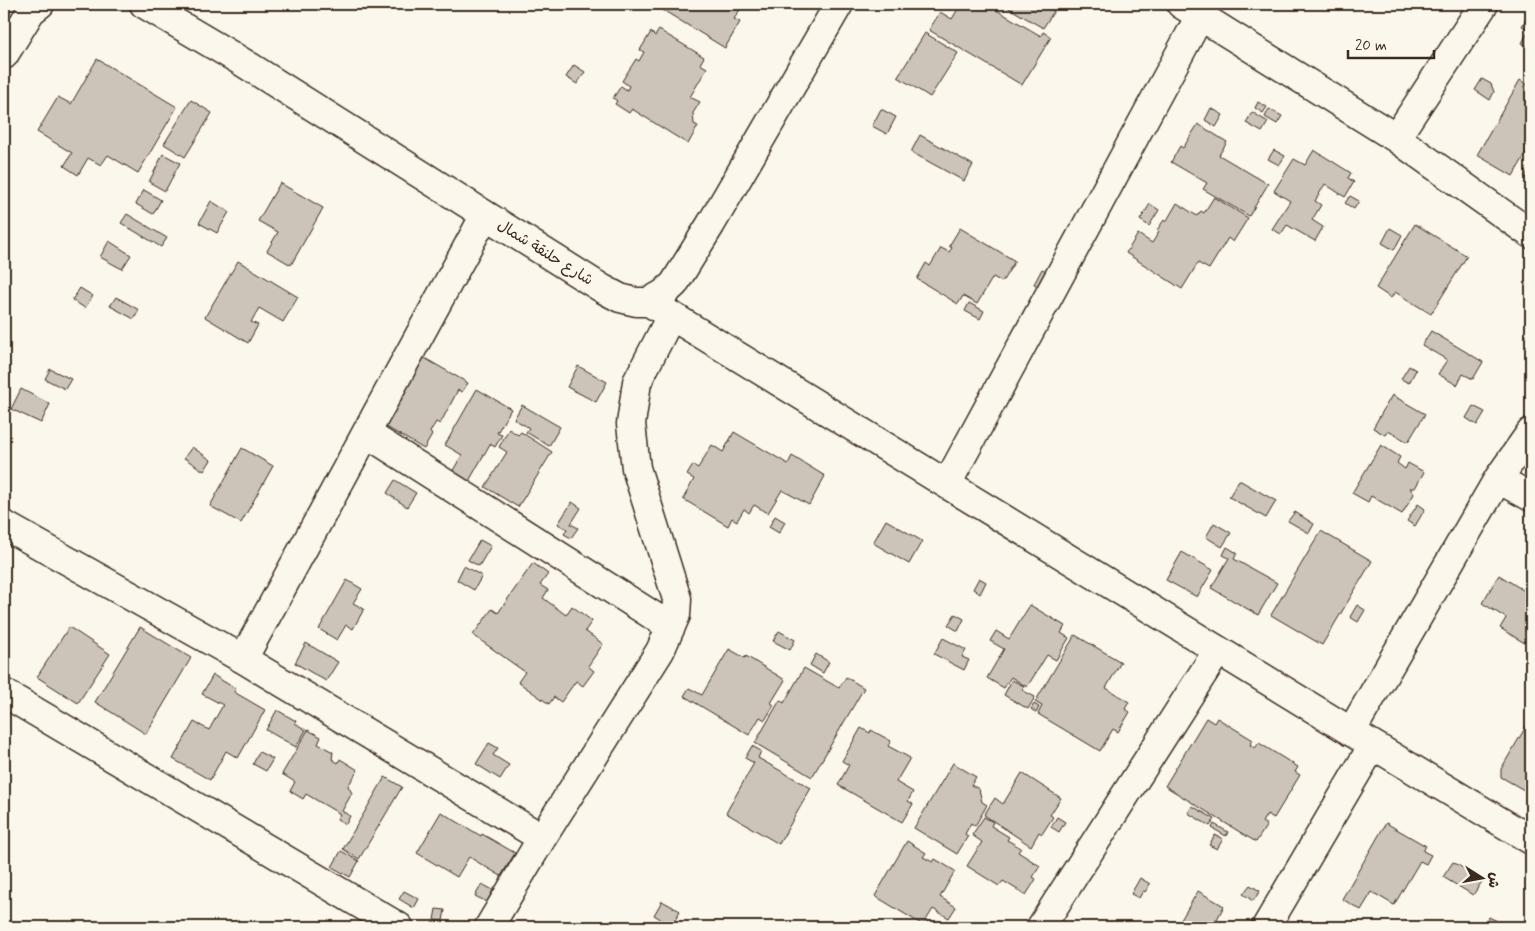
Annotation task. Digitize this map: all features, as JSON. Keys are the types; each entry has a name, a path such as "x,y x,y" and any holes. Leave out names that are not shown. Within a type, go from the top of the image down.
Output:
{"street":[{"path":"4,55 31,11 40,4"},
{"name":"شارع حلنقة شمال","path":"144,4 239,60 620,298 636,302 649,302"},
{"path":"838,4 711,224 674,284 663,294 649,302 1531,840"},
{"path":"1396,138 1484,4"},
{"path":"947,484 1190,10 1396,138 1531,234"},
{"path":"243,660 485,215"},
{"path":"489,927 542,838 660,651 676,615 677,599 636,468 631,424 637,382 671,316"},
{"path":"1266,927 1362,738 1498,479 1531,432"},
{"path":"366,433 672,627"},
{"path":"1498,479 1531,497"},
{"path":"4,525 243,660 542,838"},
{"path":"1041,927 1218,650"},
{"path":"4,693 399,927"}],"building":[{"path":"653,4 735,4 741,8 734,19 740,22 725,48"},
{"path":"954,4 986,4 1041,36 1043,32 1051,37 1022,85 929,30 940,12 952,19 959,7"},
{"path":"1002,4 1053,4 1050,8 1054,11 1043,28"},
{"path":"1531,10 1531,49 1522,43 1529,30 1522,26"},
{"path":"659,30 704,57 700,64 707,68 690,97 700,102 693,113 694,124 698,126 688,144 632,109 629,113 615,104 617,101 613,98 621,86 627,90 629,86 622,81 636,59 639,61 644,52 640,50 651,32 655,36"},
{"path":"925,33 958,53 930,97 898,77"},
{"path":"97,59 177,107 138,173 108,155 101,165 88,158 78,175 64,166 72,153 37,132 58,97 71,104"},
{"path":"574,65 585,72 577,84 566,77"},
{"path":"1482,79 1491,84 1494,92 1490,100 1475,90"},
{"path":"1520,80 1531,87 1531,145 1513,176 1477,155"},
{"path":"191,100 212,113 185,157 164,144"},
{"path":"1258,102 1267,107 1263,113 1255,108"},
{"path":"1211,108 1223,115 1216,127 1205,120"},
{"path":"881,109 896,117 887,134 872,126"},
{"path":"1269,109 1282,116 1277,124 1265,117"},
{"path":"1252,112 1268,122 1262,132 1246,123"},
{"path":"1198,124 1227,142 1219,155 1268,184 1249,216 1203,189 1207,183 1171,162 1180,146 1183,148"},
{"path":"920,135 973,165 964,181 911,152"},
{"path":"1274,150 1285,156 1279,165 1268,159"},
{"path":"1314,150 1351,173 1348,178 1354,182 1345,197 1325,184 1315,201 1321,205 1312,220 1323,227 1315,241 1287,225 1281,234 1272,229 1290,201 1274,191 1294,159 1305,165"},
{"path":"163,154 180,163 165,191 149,182"},
{"path":"1531,166 1531,180 1525,177"},
{"path":"280,183 323,208 291,265 267,251 278,232 258,221"},
{"path":"144,190 161,200 153,214 136,204"},
{"path":"1350,196 1359,201 1354,209 1345,203"},
{"path":"1214,197 1248,218 1233,242 1228,238 1209,269 1198,263 1182,289 1126,253 1138,234 1152,243 1159,232 1157,230 1164,220 1166,222 1177,203 1197,216 1201,211 1204,213"},
{"path":"211,201 229,212 217,233 199,223"},
{"path":"1150,204 1159,210 1149,226 1140,220"},
{"path":"127,214 167,238 161,247 121,223"},
{"path":"1415,224 1467,256 1431,314 1395,292 1391,298 1376,288"},
{"path":"960,228 1015,261 1002,282 993,277 977,304 963,296 958,304 917,279 926,263 930,266 941,248 949,252 952,248 949,246"},
{"path":"1390,228 1402,235 1394,250 1382,243"},
{"path":"109,241 131,255 122,269 100,257"},
{"path":"238,261 298,297 283,322 259,308 251,322 258,325 248,343 205,317"},
{"path":"1042,269 1054,275 1046,290 1034,284"},
{"path":"80,288 93,296 85,308 72,300"},
{"path":"116,297 139,310 134,319 110,306"},
{"path":"969,303 984,311 980,319 965,311"},
{"path":"1431,331 1483,362 1473,379 1463,374 1457,385 1438,374 1447,360 1422,345"},
{"path":"421,356 468,383 462,392 458,390 440,424 436,422 430,432 432,435 424,449 383,425"},
{"path":"578,366 607,382 596,402 567,387"},
{"path":"1409,366 1416,370 1409,383 1401,379"},
{"path":"50,369 71,379 65,389 45,379"},
{"path":"21,389 50,404 41,423 11,409"},
{"path":"477,389 511,409 497,433 502,435 495,447 490,444 469,481 452,472 462,455 445,445"},
{"path":"1392,395 1425,414 1408,442 1388,431 1385,435 1373,428"},
{"path":"522,405 560,427 549,446 526,432 529,428 514,419"},
{"path":"1473,406 1485,412 1477,425 1466,418"},
{"path":"509,429 518,435 521,432 552,452 518,507 485,487 507,452 499,447"},
{"path":"734,432 788,464 792,456 825,476 809,505 782,490 768,513 754,505 749,513 744,509 737,521 732,518 728,526 683,499 694,479 687,475 693,465 698,468 712,445 723,452"},
{"path":"1381,445 1400,457 1397,463 1405,469 1408,463 1424,472 1415,488 1410,488 1414,494 1402,514 1371,496 1368,502 1352,493"},
{"path":"192,447 211,460 204,471 184,458"},
{"path":"242,448 273,466 241,523 210,506"},
{"path":"395,480 416,493 407,507 387,493"},
{"path":"1239,480 1276,501 1266,518 1229,497"},
{"path":"572,502 581,508 571,524 578,528 571,538 564,534 567,529 558,524"},
{"path":"1418,504 1425,509 1415,526 1407,521"},
{"path":"1295,512 1314,524 1309,533 1288,521"},
{"path":"775,516 785,522 779,533 769,527"},
{"path":"886,520 922,541 909,564 873,543"},
{"path":"1214,523 1231,533 1222,547 1206,537"},
{"path":"1321,531 1372,561 1322,645 1271,615"},
{"path":"480,540 491,546 479,566 468,560"},
{"path":"1227,547 1237,553 1234,559 1277,583 1258,615 1211,588 1229,558 1223,555"},
{"path":"1182,552 1213,570 1197,597 1166,580"},
{"path":"533,563 548,574 540,585 548,590 543,598 566,615 572,606 592,621 585,631 603,644 588,666 594,671 583,686 576,681 561,702 554,697 549,704 518,682 525,672 473,635 492,609 498,613"},
{"path":"464,566 482,576 474,590 457,580"},
{"path":"1499,575 1531,595 1531,647 1500,628 1506,618 1482,603"},
{"path":"979,578 986,582 980,594 973,589"},
{"path":"347,580 362,589 353,603 364,609 353,629 346,625 337,640 319,629"},
{"path":"1030,605 1065,626 1061,633 1069,638 1056,660 1047,655 1027,687 1011,677 1004,688 987,678 1004,649 990,641 996,631 1009,639"},
{"path":"1357,605 1365,610 1358,622 1350,617"},
{"path":"955,614 964,619 958,631 948,625"},
{"path":"69,627 110,654 78,703 37,677"},
{"path":"140,627 191,658 146,734 95,702"},
{"path":"779,631 795,640 790,650 773,641"},
{"path":"1075,635 1121,662 1106,688 1129,702 1125,709 1130,712 1118,732 1113,729 1100,751 1038,714 1042,706 1035,702"},
{"path":"943,638 966,650 962,657 969,660 964,670 934,654"},
{"path":"306,643 338,662 326,681 295,663"},
{"path":"729,649 745,658 746,656 785,680 771,703 774,705 765,720 760,717 749,735 684,696 689,688 702,695"},
{"path":"816,654 829,662 823,673 810,665"},
{"path":"804,668 839,688 846,677 864,688 812,777 755,743 780,700 784,703"},
{"path":"213,675 236,689 234,692 265,710 238,758 226,751 210,780 173,759 194,722 209,730 223,705 202,694"},
{"path":"1012,680 1024,686 1022,690 1035,697 1028,709 1004,695"},
{"path":"1034,704 1039,707 1036,713 1031,709"},
{"path":"277,710 296,721 295,723 306,730 296,747 266,730"},
{"path":"1206,718 1214,723 1217,718 1253,740 1250,745 1255,748 1259,743 1298,767 1295,772 1300,775 1274,818 1267,814 1262,822 1267,825 1256,842 1165,786"},
{"path":"1531,718 1531,794 1501,777 1501,769"},
{"path":"861,728 870,733 871,730 891,741 888,746 910,758 896,782 913,792 908,801 913,804 902,822 838,785 849,765 842,761"},
{"path":"308,730 321,737 318,744 333,752 332,759 338,763 340,759 358,770 348,786 352,793 342,811 350,816 346,824 337,819 340,814 306,794 303,799 290,791 295,782 282,774"},
{"path":"489,743 498,748 493,755 509,765 500,779 476,764"},
{"path":"752,746 761,751 758,758 811,788 779,844 726,813 754,763 745,758"},
{"path":"259,752 273,759 266,771 253,764"},
{"path":"953,763 976,777 971,785 979,789 982,802 987,805 975,826 971,823 965,834 968,836 957,854 914,828"},
{"path":"1022,773 1061,798 1050,815 1053,817 1042,834 1039,832 1031,846 984,815 995,798 1003,804"},
{"path":"385,777 402,787 359,859 343,849"},
{"path":"1192,806 1215,819 1210,826 1188,813"},
{"path":"441,812 481,836 482,834 515,853 501,876 469,857 457,877 417,853"},
{"path":"984,817 993,822 991,826 1009,837 1007,840 1021,848 1018,852 1040,866 1033,877 1036,879 1026,895 1003,881 999,886 967,866 982,842 972,835"},
{"path":"1057,817 1065,822 1059,832 1051,827"},
{"path":"1386,823 1426,846 1423,851 1431,855 1426,864 1420,861 1394,905 1372,892 1361,910 1342,899"},
{"path":"1214,824 1228,832 1226,836 1212,828"},
{"path":"1215,835 1223,839 1217,849 1209,845"},
{"path":"907,841 926,853 923,857 933,862 935,859 955,871 940,897 956,907 949,918 933,909 923,925 875,896"},
{"path":"341,851 359,861 350,877 332,867"},
{"path":"1453,862 1483,880 1473,895 1443,877"},
{"path":"1140,878 1150,884 1139,898 1131,894"},
{"path":"482,884 493,890 487,902 475,896"},
{"path":"1250,885 1260,891 1253,901 1243,894"},
{"path":"404,891 419,899 414,908 399,899"},
{"path":"1198,891 1224,906 1214,925 1219,927 1182,927 1178,925"},
{"path":"662,901 680,911 672,926 654,915"},
{"path":"436,909 445,910 443,921 434,920"},
{"path":"1489,917 1505,925 1504,927 1484,927"}]}
